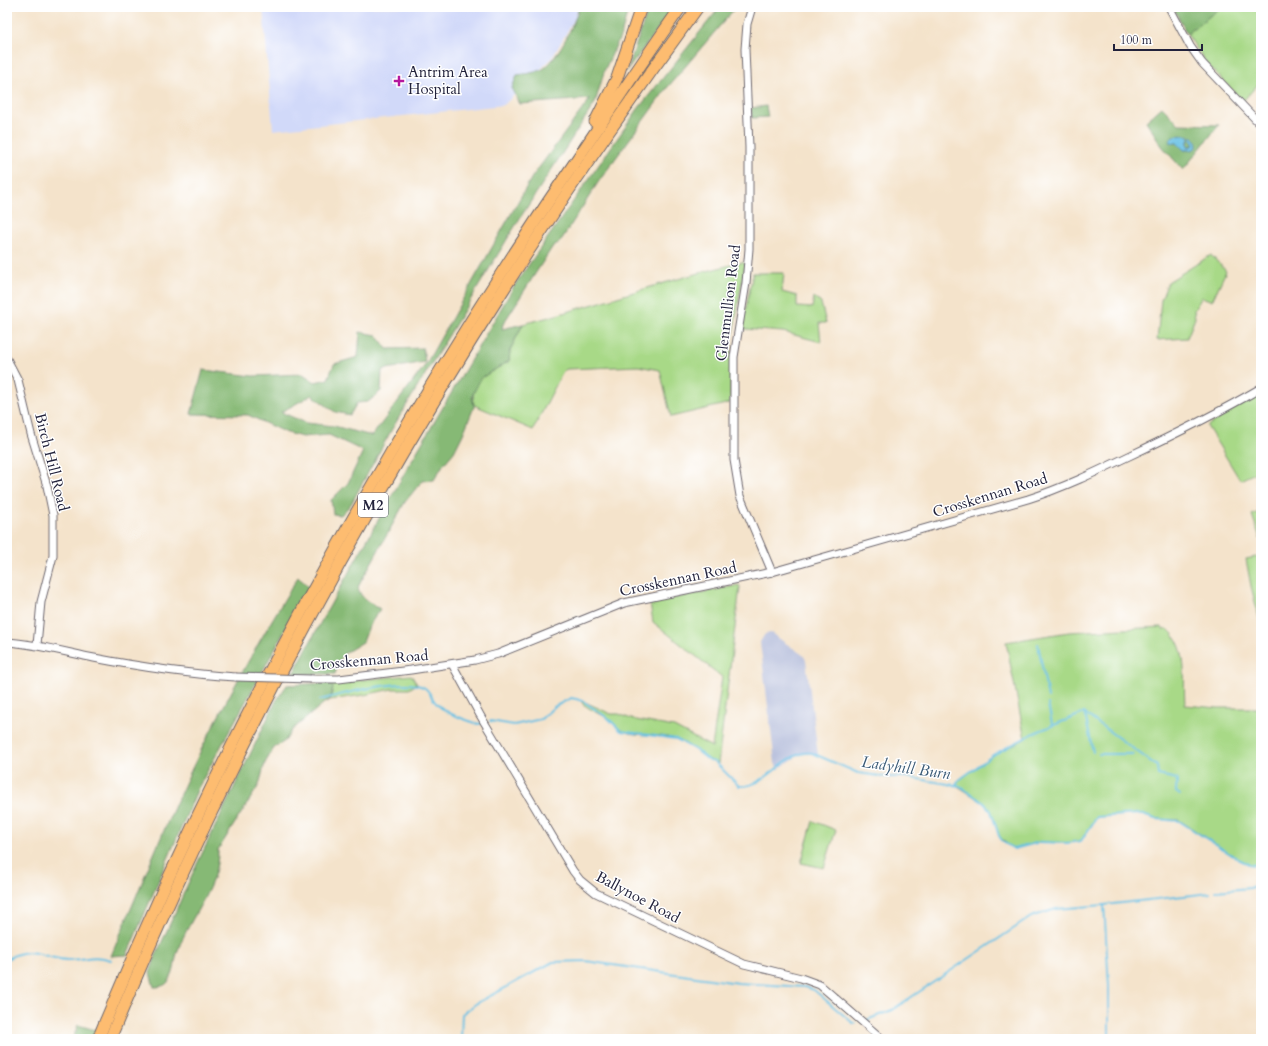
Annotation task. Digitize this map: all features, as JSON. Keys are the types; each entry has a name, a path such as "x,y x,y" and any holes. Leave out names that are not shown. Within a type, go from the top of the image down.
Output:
{"highway":[{"path":"581,152 617,78 641,7"},
{"name":"M2","path":"98,1039 142,937 221,767 329,561 382,467 463,332 537,216 681,7"},
{"name":"M2","path":"110,1039 152,942 233,767 376,499 494,304 654,66 698,7"},
{"path":"654,66 706,7"}],"street":[{"name":"Glenmullion Road","path":"752,7 747,24 745,49 749,147 748,262 744,301 734,352 734,460 740,496 772,572"},
{"path":"1169,7 1190,46 1202,63 1261,125"},
{"name":"Birch Hill Road","path":"7,359 18,380 31,434 47,486 53,515 53,556 41,602 37,645"},
{"name":"Crosskennan Road","path":"7,642 37,645 124,664 236,677 339,679 452,664 498,654 624,602 772,572 1048,492 1109,466 1200,422 1261,388"},
{"name":"Ballynoe Road","path":"452,664 477,710 573,870 587,886 596,893 647,919 744,964 800,978 820,985 882,1039"}],"shaded area":[{"name":"Antrim Area Hospital","path":"263,7 578,7 575,18 552,58 504,105 273,130"},
{"path":"771,633 803,655 806,660 818,755 806,752 778,769 775,763 760,642 765,634"}],"green space":[{"path":"579,7 629,7 621,35 605,69 595,103 520,218 392,429 351,504 341,515 333,514 331,500 348,483 363,451 329,435 302,437 284,432 248,415 191,414 203,370 253,376 303,374 315,382 328,379 334,364 358,357 360,332 377,335 387,349 423,348 425,362 382,370 381,391 368,402 357,403 350,415 335,412 312,395 281,412 306,423 334,426 372,436 426,364 532,177 590,99 520,104 512,88 517,75 541,70 553,59 569,32"},
{"path":"649,7 674,7 627,71"},
{"path":"720,7 736,7 667,88 599,181 560,242 553,246 503,324 502,329 523,324 510,350 509,361 481,378 472,396 474,407 454,452 443,465 434,480 422,481 405,502 358,587 363,598 380,609 369,626 363,642 345,653 339,661 335,674 293,674 412,460 516,283 638,109"},
{"path":"1173,7 1221,7 1187,34"},
{"path":"1221,7 1261,7 1261,81 1243,101 1207,64 1187,34"},
{"path":"766,106 768,117 752,118 751,108"},
{"path":"1162,107 1179,124 1219,125 1183,170 1162,146 1146,121","holes":["1189,140 1187,146 1193,146 1193,141 1197,147 1192,150 1184,150 1177,143 1172,143"]},
{"path":"1211,255 1226,271 1212,301 1202,297 1194,310 1195,318 1187,338 1157,340 1161,300 1168,282"},
{"path":"743,262 745,264 731,346 730,403 671,417 660,370 638,366 567,369 563,371 533,430 474,405 473,396 478,382 483,377 509,361 510,350 523,324 688,276"},
{"path":"753,273 784,273 782,292 797,296 797,307 812,308 814,297 821,303 826,323 819,323 821,342 783,332 744,329 742,327"},
{"path":"1261,392 1261,486 1255,473 1240,480 1207,426"},
{"path":"1261,511 1261,541 1252,515"},
{"path":"1261,556 1261,626 1246,559"},
{"path":"298,577 309,587 198,788 127,955 111,956 192,768 250,658"},
{"path":"739,585 740,587 718,764 681,741 664,736 635,734 623,731 609,719 582,703 583,701 611,714 619,714 631,719 674,727 712,747 722,677 653,622 650,603"},
{"path":"1162,627 1163,630 1168,629 1175,637 1182,655 1184,664 1185,705 1218,708 1261,708 1261,866 1249,864 1238,859 1179,820 1155,819 1139,814 1097,817 1081,841 1067,843 1040,842 1014,849 1009,846 999,836 991,811 984,803 956,785 959,780 993,755 1025,739 1006,642 1069,632"},
{"path":"411,675 417,684 409,689 392,689 330,700 333,687 329,683"},
{"path":"329,683 333,687 330,700 324,703 292,730 285,741 274,748 265,763 259,785 218,850 214,876 203,901 183,937 171,978 165,984 154,987 150,973 156,955 196,866 276,701 287,685"},
{"path":"813,821 836,830 824,868 801,863"},
{"path":"78,1025 127,1039 73,1039"}],"water":[{"path":"1173,136 1190,136 1187,144 1189,147 1194,145 1191,140 1192,136 1196,140 1197,147 1192,150 1184,150 1177,143 1169,142"}],"waterway":[{"path":"1038,644 1048,698"},
{"name":"Ladyhill Burn","path":"320,700 374,687 404,684 416,685 425,688 433,700 445,710 456,716 478,724 482,723"},
{"name":"Ladyhill Burn","path":"490,721 514,725 541,719 554,707 571,698 583,701 609,719 621,731 676,739 697,751 710,761 715,762 739,786 749,785 759,781 793,757 812,753 858,773 887,777 906,777 960,786 984,803 991,811 999,836 1003,842 1014,849 1040,842 1067,843 1081,841 1097,817 1139,814 1155,819 1179,821 1238,859 1249,864 1261,866"},
{"path":"1048,704 1052,724"},
{"path":"1084,713 1157,766 1158,775 1177,779 1176,792 1180,795"},
{"path":"956,785 959,780 993,755 1034,733 1084,713"},
{"path":"1085,714 1093,752"},
{"path":"1099,754 1133,754"},
{"path":"1216,891 1261,887"},
{"path":"1104,905 1210,893"},
{"path":"867,1020 892,1010 1031,917 1056,909 1104,905 1109,986 1109,1039"},
{"path":"7,959 16,955 31,952 68,960 94,957 111,960"},
{"path":"461,1039 462,1014 477,1003 553,962 585,961 738,983 805,987 814,990 854,1024 856,1023"}],"place":[{"name":"Antrim Area Hospital","path":"399,81"}]}
